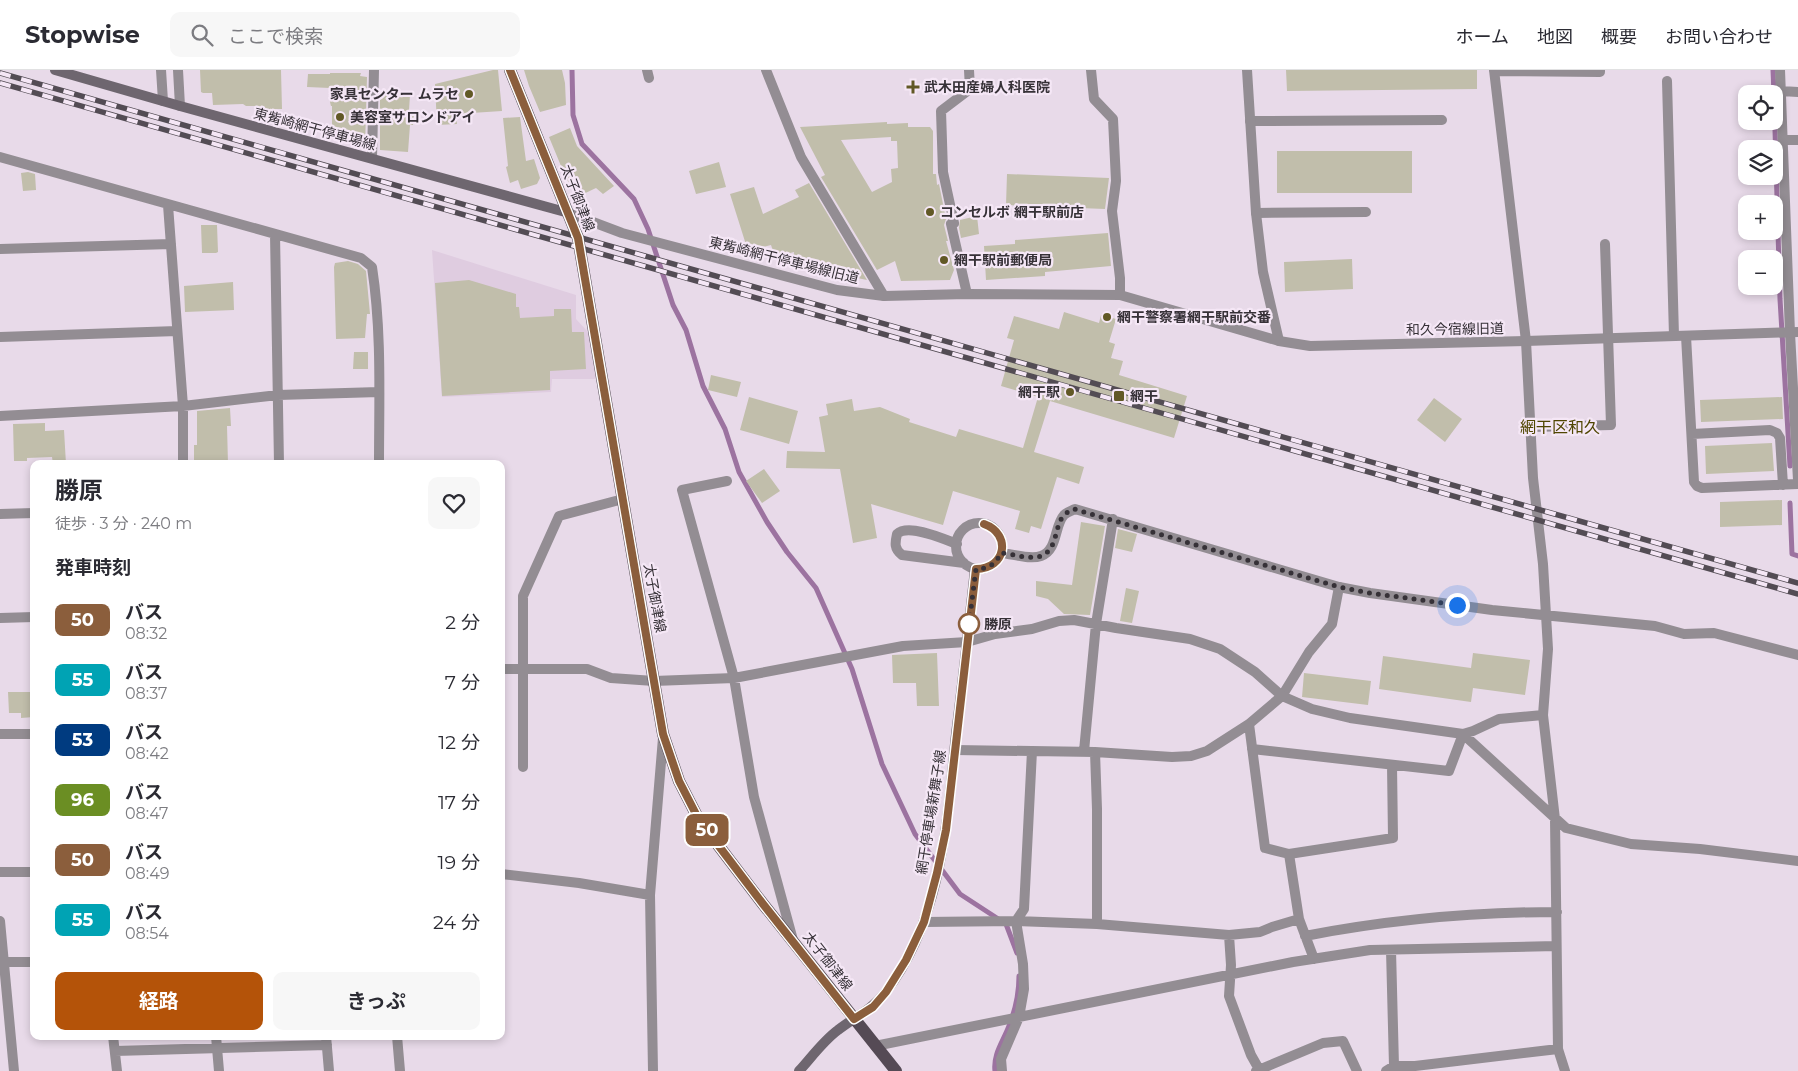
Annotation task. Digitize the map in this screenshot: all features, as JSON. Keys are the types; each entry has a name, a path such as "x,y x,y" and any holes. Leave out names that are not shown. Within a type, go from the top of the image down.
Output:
{"main road":[{"name":"東觜崎網干停車場線","path":"55,70 568,213"},
{"name":"太子御津線","path":"510,70 578,238 663,734 679,781 699,820 896,1071"},
{"name":"網干停車場新舞子線","path":"799,1071 836,1031 873,1007 886,992 906,960 924,922 946,830 976,569"}],"street":[{"path":"161,70 163,101"},
{"path":"178,70 180,106"},
{"path":"372,158 374,70"},
{"path":"766,70 801,157 884,296"},
{"path":"967,294 951,224 954,223 942,172 941,111 970,89 969,70"},
{"path":"1091,70 1094,99 1113,119 1116,181 1112,211 1120,278 1120,295"},
{"path":"1247,70 1256,213 1263,272 1279,341"},
{"path":"1565,1071 1558,1049 1556,819 1543,715 1548,649 1546,614 1534,478 1526,341 1494,70 1600,72 1600,70"},
{"path":"1780,70 1781,85"},
{"path":"1667,81 1674,336"},
{"path":"1783,91 1798,92"},
{"path":"1250,121 1442,120"},
{"path":"1783,130 1794,332 1798,479"},
{"path":"1783,140 1798,140"},
{"path":"0,157 361,258 372,267 375,289 379,392 379,460"},
{"path":"168,205 183,406 183,460"},
{"path":"1256,213 1366,212"},
{"name":"東觜崎網干停車場線旧道","path":"568,213 622,233 837,290 884,296 967,294 1120,295"},
{"path":"275,234 279,460"},
{"path":"0,249 171,244"},
{"path":"1531,426 1611,425 1605,244"},
{"name":"和久今宿線旧道","path":"1120,295 1279,341 1310,346 1794,332"},
{"path":"0,337 178,331"},
{"path":"1686,336 1694,482 1697,486 1702,488 1798,484"},
{"path":"0,416 183,406 278,395 379,392"},
{"path":"1692,434 1770,430 1777,432 1780,438 1783,485"},
{"path":"726,481 682,490 734,678 754,797 794,943"},
{"path":"523,767 523,596 559,516 623,499"},
{"path":"1001,553 1030,557 1042,556 1052,547 1061,520 1065,514 1074,509 1339,587 1492,610 1655,626 1684,634 1714,633 1798,655"},
{"path":"0,514 30,514"},
{"path":"1084,751 1096,624 1113,520"},
{"path":"957,544 905,530 897,534 895,544 897,551 902,555 964,563 976,569 988,567 994,564 1001,553 1001,538 991,526 984,524 969,526 959,536 957,551 964,563"},
{"path":"955,750 1084,751 1172,757 1191,756 1207,751 1249,724 1282,696 1309,652 1332,624 1339,587"},
{"path":"0,618 30,617"},
{"path":"505,669 587,670 611,678 654,681 734,678 903,646 967,642 995,634 1032,629 1059,621 1074,620 1190,639 1220,649 1255,672 1282,696 1312,709 1350,718 1463,734 1499,719 1543,715"},
{"path":"1249,724 1265,848 1289,854 1392,838 1392,765"},
{"path":"0,734 30,734"},
{"path":"653,1071 650,895 663,734"},
{"path":"1252,749 1449,771 1463,734"},
{"path":"1463,734 1566,828 1631,844 1700,848 1798,861"},
{"path":"1013,920 1024,909 1032,751"},
{"path":"1095,752 1097,924"},
{"path":"1289,854 1299,919 1314,959"},
{"path":"0,872 30,872"},
{"path":"505,874 579,883 650,895"},
{"path":"1305,936 1407,920 1500,912 1557,912"},
{"path":"924,922 1013,920 1097,924 1229,935 1260,932 1299,919"},
{"path":"0,920 2,962 14,1071"},
{"path":"1002,1071 1001,1058 1019,1017 1024,989 1023,964 1013,920"},
{"path":"1229,935 1231,965 1229,996 1258,1070 1323,1043 1343,1041 1357,1071"},
{"path":"875,1046 1229,975 1370,950 1556,946"},
{"path":"1391,950 1390,1069 1416,1068 1558,1049"},
{"path":"2,962 30,962"},
{"path":"114,1040 117,1071"},
{"path":"216,1040 219,1071"},
{"path":"115,1051 216,1048 327,1040 329,1071"},
{"path":"398,1040 400,1071"}],"shaded area":[{"path":"432,250 576,295 576,319 588,332 596,379 552,379 551,392 442,397"}],"building":[{"path":"200,70 281,70 282,109 257,109 257,106 246,106 243,104 213,105 212,93 201,92"},
{"path":"498,70 502,111 456,114 457,124 437,125 435,84"},
{"path":"524,70 562,70 565,83 566,105 540,112"},
{"path":"1286,70 1477,70 1477,89 1287,91"},
{"path":"361,73 360,76 367,77 365,147 349,144 350,141 338,141 338,130 332,130 330,88 307,87 308,74"},
{"path":"380,93 410,95 409,110 414,110 413,125 410,125 408,152 380,150"},
{"path":"520,117 526,161 534,159 540,178 537,184 521,189 518,180 510,183 506,167 508,166 503,118"},
{"path":"887,122 887,124 908,123 908,127 930,127 933,131 933,174 936,174 937,185 939,184 946,219 944,225 948,241 946,241 954,270 950,280 901,281 895,261 877,270 821,177 825,175 800,127","holes":["891,137 891,141 897,141 898,168 891,169 892,182 872,192 841,140"]},
{"path":"570,128 577,146 614,186 603,194 596,188 577,197 566,178 549,137"},
{"path":"1277,151 1412,151 1412,193 1277,193"},
{"path":"719,162 726,187 696,194 689,171"},
{"path":"21,173 35,174 36,190 23,191"},
{"path":"1007,174 1109,178 1105,209 1006,205"},
{"path":"809,183 867,280 818,270 818,268 793,266 794,252 775,257 771,245 748,251 730,194 754,187 763,214 799,197 795,190"},
{"path":"977,216 979,234 961,238 960,220"},
{"path":"201,225 217,225 218,252 202,253"},
{"path":"1108,233 1111,266 1045,272 1045,276 986,280 984,246 1015,244 1015,240"},
{"path":"1352,259 1353,289 1285,292 1284,262"},
{"path":"348,261 358,264 366,271 370,314 367,314 365,338 336,339 334,267 335,263"},
{"path":"469,280 516,294 516,307 519,307 520,318 554,316 554,309 571,309 572,332 584,332 586,369 550,371 550,390 442,396 435,283"},
{"path":"233,282 234,310 185,312 184,286"},
{"path":"1064,312 1099,323 1101,315 1116,319 1109,342 1115,344 1111,358 1123,361 1119,375 1187,396 1174,438 1050,401 1034,452 1084,467 1079,484 1057,477 1041,529 1031,526 1029,533 1015,529 1020,511 953,491 943,525 871,504 877,538 853,543 840,469 786,468 787,451 825,452 819,417 828,415 826,404 852,399 854,411 880,407 910,419 909,422 956,437 959,429 1023,448 1038,397 1001,386 1014,340 1007,338 1014,316 1059,329"},
{"path":"354,352 368,352 368,369 353,369"},
{"path":"711,375 741,382 737,397 708,390"},
{"path":"749,397 798,411 789,444 740,430"},
{"path":"1782,397 1783,419 1701,422 1700,400"},
{"path":"1434,398 1462,419 1445,442 1417,420"},
{"path":"230,408 231,426 227,426 228,460 194,460 194,445 197,445 197,411"},
{"path":"45,423 45,431 64,430 66,460 52,460 52,457 27,458 27,461 14,461 13,424"},
{"path":"1772,443 1774,471 1706,474 1705,446"},
{"path":"764,469 780,491 762,503 746,481"},
{"path":"1782,500 1782,525 1720,527 1720,502"},
{"path":"1081,522 1105,526 1090,615 1064,614 1048,599 1036,596 1036,581 1072,585"},
{"path":"1118,529 1137,534 1132,552 1115,548"},
{"path":"1126,588 1139,591 1132,623 1120,621"},
{"path":"937,653 939,706 917,706 916,683 893,683 892,655"},
{"path":"1473,653 1530,660 1525,695 1473,688 1471,702 1379,689 1383,656 1471,668"},
{"path":"1304,673 1371,681 1368,705 1302,697"},
{"path":"8,692 30,692 30,717 21,718 21,713 9,713"}],"waterway":[{"path":"572,70 573,115 582,144 634,199 648,229 673,305 686,330 703,386 725,429 739,472 767,522 787,552 816,588 852,669 882,764 915,834 960,894 1006,924 1017,953"},
{"path":"1773,70 1774,85"},
{"path":"1775,130 1780,299 1790,466"},
{"path":"1790,503 1792,554 1798,556"},
{"path":"995,1071 997,1054 1015,1008 1019,976"}],"railway":[{"path":"0,73 1798,583"},
{"path":"0,83 1798,594"}],"bus line":[{"name":"50","path":"510,70 578,238 663,734 679,781 699,820 854,1019 873,1007 886,992 906,960 924,922 937,873 946,830 976,569 982,569 994,564 1001,553 1001,538 991,526 984,524"}],"place":[{"name":"武木田産婦人科医院","path":"913,87"},
{"name":"家具センター ムラセ","path":"469,94"},
{"name":"美容室サロンドアイ","path":"340,117"},
{"name":"コンセルボ 網干駅前店","path":"930,212"},
{"name":"網干駅前郵便局","path":"944,260"},
{"name":"網干警察署網干駅前交番","path":"1107,317"},
{"name":"網干駅","path":"1070,392"},
{"name":"網干","path":"1119,396"},
{"name":"勝原","path":"969,624"}],"district":[{"name":"網干区和久","path":"1560,427"}],"route":[{"path":"969,624 976,569 982,569 994,564 1001,553 1030,557 1042,556 1052,547 1061,520 1065,514 1074,509 1339,587 1457,605"}]}
